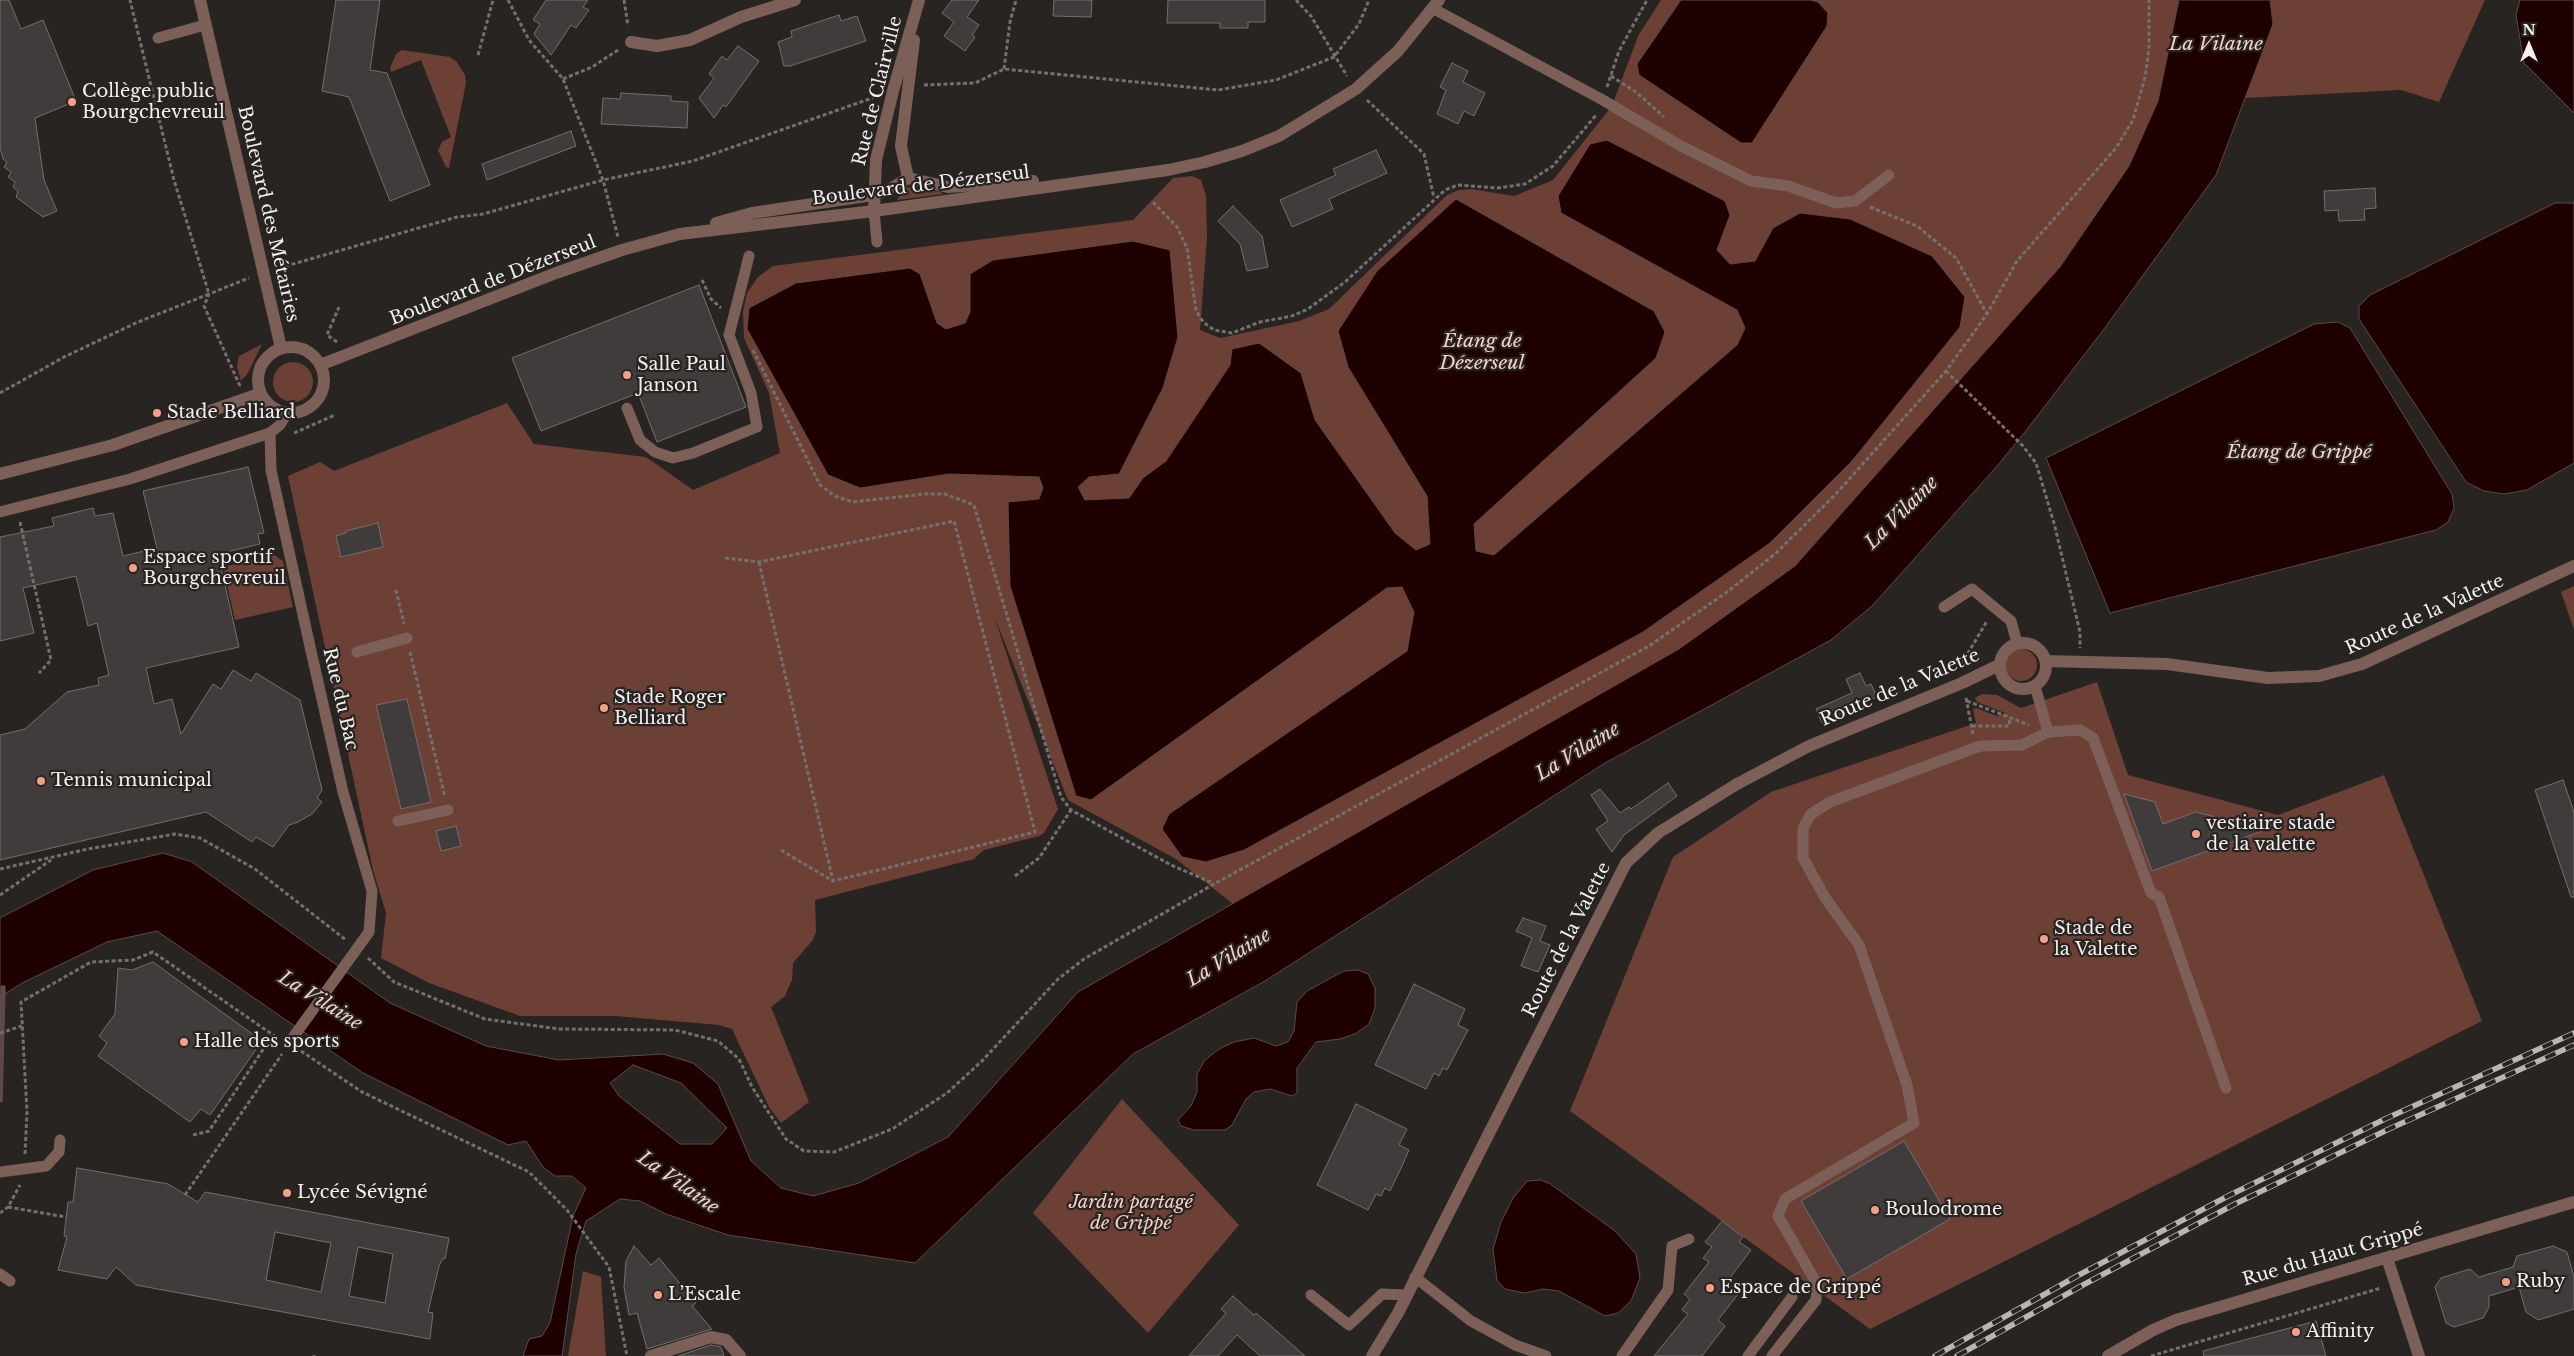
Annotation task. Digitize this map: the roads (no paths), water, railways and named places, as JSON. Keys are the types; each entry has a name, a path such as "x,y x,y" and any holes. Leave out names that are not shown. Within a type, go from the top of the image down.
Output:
{"street":[{"name":"Boulevard des Métairies","path":"200,0 281,348"},
{"path":"631,42 657,46 690,40 741,17 795,0"},
{"name":"Rue de Clairville","path":"908,178 901,146 918,5"},
{"name":"Rue de Clairville","path":"874,211 873,195 876,160 893,91 918,5"},
{"name":"Boulevard de Dézerseul","path":"680,234 874,211 1168,170 1205,162 1279,136 1356,89 1398,51 1437,5"},
{"name":"Boulevard de Dézerseul","path":"320,365 547,276 622,250 752,213 873,195 890,189 908,178 948,187 1168,170"},
{"path":"294,347 306,351 316,358 320,365 324,380 317,400 304,410 287,413 276,409 259,394 259,370 271,353 281,348 294,347"},
{"path":"0,474 113,445 259,394"},
{"name":"Route de la Valette","path":"2046,661 2079,660 2167,664 2268,678 2318,676 2362,664 2574,566"},
{"path":"2018,643 2034,645 2041,651 2046,661 2044,677 2035,686 2019,690 2009,686 2004,680 1999,666 2002,656 2007,649 2018,643"},
{"name":"Route de la Valette","path":"1372,1356 1407,1295 1626,863 1658,832 1737,784 1809,746 1999,666"},
{"name":"Rue du Haut Grippé","path":"2108,1356 2153,1330 2176,1320 2574,1202"},
{"path":"2388,1258 2418,1356"},
{"path":"651,1356 711,1337 726,1340 740,1356"}],"lane":[{"path":"1437,5 1682,146 1751,181 1788,186 1836,203 1856,201 1889,175"},
{"path":"158,38 205,25"},
{"path":"874,211 877,242"},
{"path":"627,408 640,440 654,452 673,458 693,453 757,427 751,394 729,335 749,256"},
{"path":"0,512 130,479 270,438 287,413"},
{"name":"Rue du Bac","path":"270,438 271,470 343,792 372,891 368,932 289,1043"},
{"path":"1944,607 1972,589 2011,621 2018,643"},
{"path":"357,652 406,638"},
{"path":"2035,686 2048,732"},
{"path":"1772,1356 1816,1300 1817,1284 1778,1216 1785,1199 1914,1123 1907,1085 1859,945 1826,899 1804,858 1804,828 1811,814 1830,802 1980,746 2022,745 2048,732 2080,730 2094,738 2151,893 2159,897 2226,1088"},
{"path":"398,821 448,810"},
{"path":"0,1172 46,1166 59,1152 60,1140"},
{"path":"1622,1356 1648,1322 1668,1290 1672,1246 1688,1239"},
{"path":"1415,1278 1471,1321 1515,1345 1546,1356"},
{"path":"1312,1295 1350,1325 1382,1294 1407,1295"},
{"path":"1748,1356 1792,1297"}],"water":[{"path":"1681,0 1810,0 1818,2 1828,13 1827,26 1752,143 1741,143 1639,75 1637,64"},
{"name":"La Vilaine","path":"2179,0 2270,0 2273,24 2216,175 2104,329 2025,432 1998,465 1872,606 1831,640 1605,763 1265,981 1133,1054 915,1263 728,1235 666,1214 640,1201 620,1199 586,1221 576,1254 562,1356 523,1356 529,1339 542,1336 550,1323 573,1216 586,1188 572,1176 555,1176 543,1167 526,1141 508,1145 363,1073 157,931 107,942 22,983 0,997 0,918 93,870 163,853 192,862 390,1003 486,1046 559,1060 663,1054 693,1063 718,1084 751,1161 781,1188 813,1196 859,1183 948,1137 1078,992 1679,649 1795,566 2060,267 2129,166 2158,101","holes":["633,1065 681,1083 727,1128 712,1144 680,1144 619,1096 610,1083"]},
{"path":"2520,0 2574,0 2574,113 2524,63 2516,15"},
{"name":"Étang de Dézerseul","path":"1607,140 1725,201 1730,215 1717,250 1730,264 1755,261 1773,228 1800,213 1850,219 1932,256 1965,297 1960,327 1852,461 1770,543 1643,632 1244,850 1206,862 1182,857 1162,829 1169,814 1407,651 1414,612 1402,587 1387,588 1091,800 1076,796 1010,586 1008,502 1039,499 1043,488 1039,477 949,474 860,488 828,475 747,329 749,308 796,283 910,268 920,274 937,323 946,329 965,323 970,312 970,274 993,260 1133,241 1170,250 1178,337 1163,388 1119,474 1089,477 1078,487 1085,500 1129,498 1143,478 1166,461 1230,365 1232,349 1259,343 1301,373 1315,420 1395,533 1416,550 1430,544 1427,496 1348,367 1338,331 1377,271 1456,199 1654,311 1665,332 1656,358 1474,524 1476,551 1494,555 1737,345 1745,328 1737,310 1561,213 1558,196 1590,144"},
{"path":"2555,203 2574,203 2574,463 2527,490 2504,494 2484,491 2466,482 2359,319 2359,306 2370,295"},
{"name":"Étang de Grippé","path":"2338,322 2350,328 2452,494 2454,508 2448,522 2436,530 2110,613 2046,458 2314,324"},
{"path":"1358,970 1368,974 1375,988 1375,1008 1369,1024 1355,1034 1340,1039 1316,1042 1297,1068 1297,1093 1292,1096 1270,1089 1254,1092 1246,1099 1232,1125 1225,1130 1194,1130 1181,1126 1178,1120 1191,1106 1197,1092 1197,1074 1205,1060 1219,1049 1234,1042 1254,1038 1276,1046 1288,1042 1294,1031 1297,1002 1307,991 1344,971"},
{"path":"1540,1180 1549,1183 1615,1231 1636,1254 1640,1278 1631,1301 1618,1313 1605,1316 1559,1291 1543,1289 1525,1293 1505,1289 1497,1280 1493,1249 1501,1222 1513,1198 1527,1181"}],"waterway":[{"path":"0,1100 3,988"}],"railway":[{"path":"1935,1356 2077,1276 2230,1195 2385,1119 2574,1033"},
{"path":"1957,1356 2083,1285 2235,1204 2389,1129 2574,1045"}],"place":[{"name":"Collège public Bourgchevreuil","path":"72,102"},
{"name":"Salle Paul Janson","path":"627,375"},
{"name":"Stade Belliard","path":"157,413"},
{"name":"Espace sportif Bourgchevreuil","path":"133,568"},
{"name":"Stade Roger Belliard","path":"604,708"},
{"name":"Tennis municipal","path":"41,781"},
{"name":"vestiaire stade de la valette","path":"2196,834"},
{"name":"Stade de la Valette","path":"2044,939"},
{"name":"Halle des sports","path":"184,1042"},
{"name":"Lycée Sévigné","path":"287,1193"},
{"name":"Boulodrome","path":"1875,1210"},
{"name":"Ruby","path":"2506,1282"},
{"name":"Espace de Grippé","path":"1710,1288"},
{"name":"L’Escale","path":"658,1295"},
{"name":"Affinity","path":"2296,1332"}],"park label":[{"name":"Jardin partagé de Grippé","path":"1131,1213"}]}
